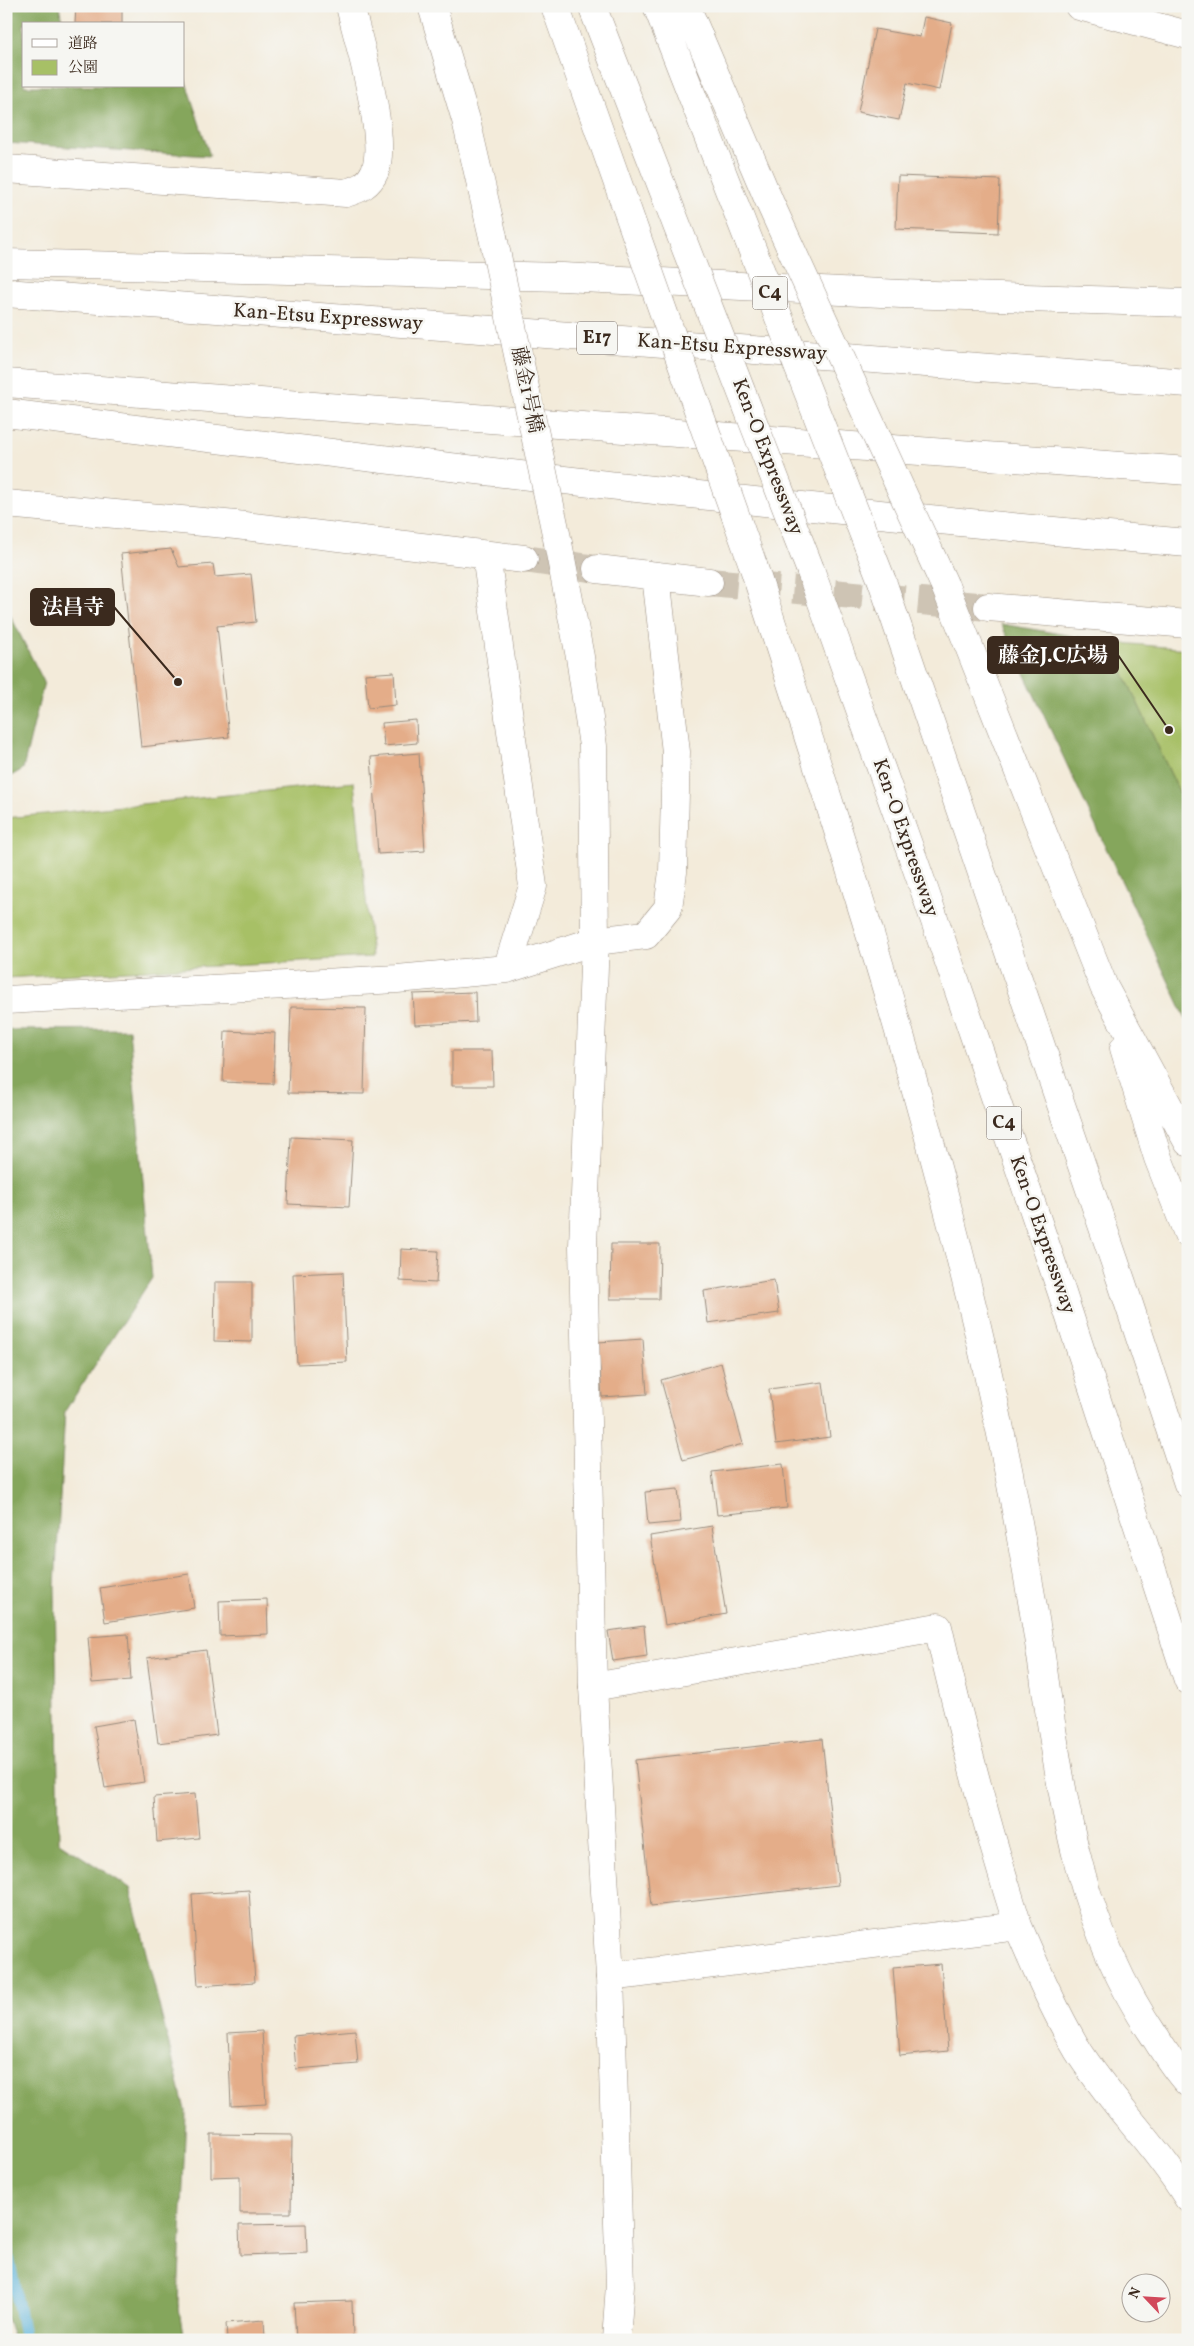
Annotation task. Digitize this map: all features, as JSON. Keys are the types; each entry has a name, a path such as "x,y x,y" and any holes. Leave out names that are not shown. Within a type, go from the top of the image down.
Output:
{"main road":[{"path":"6,168 346,193 362,189 375,172 379,147 371,92 350,6"},
{"name":"藤金1号橋","path":"432,6 466,120 494,237 558,542 580,657 593,746 595,941 583,1246 593,1687 610,1976 620,2285 616,2340"},
{"path":"555,6 753,565 846,854 906,1054 953,1229 989,1376 1016,1513 1045,1682 1055,1757 1074,1846 1096,1926 1132,2004 1188,2082"},
{"name":"Ken-O Expressway","path":"592,6 810,569 924,889 1058,1280 1188,1680"},
{"name":"C4","path":"657,6 882,581 1122,1283 1188,1484"},
{"path":"686,6 770,203 945,586 1104,987 1158,1158 1188,1234"},
{"path":"1079,6 1188,35"},
{"path":"6,263 563,277 901,294 1188,304"},
{"name":"Kan-Etsu Expressway","path":"6,293 1188,383"},
{"path":"6,383 1188,471"},
{"path":"6,413 432,466 1014,528 1188,543"},
{"path":"6,504 236,525 524,559"},
{"path":"486,555 533,886 507,969"},
{"path":"596,568 709,582"},
{"path":"6,1000 397,979 507,969 595,941 646,935 668,908 674,872 676,752 656,576"},
{"path":"988,607 1188,624"},
{"path":"1104,987 1188,1142"},
{"path":"593,1687 938,1627 960,1725 988,1830 1018,1926 1048,1994 1078,2050 1173,2174 1188,2198"},
{"path":"610,1976 1018,1926"}],"green space":[{"path":"6,6 59,6 63,22 22,22 22,88 185,88 185,79 210,156 6,143"},
{"path":"6,607 44,682 23,769 6,779"},
{"path":"1001,624 1109,642 1188,811 1188,1023"},
{"path":"1109,642 1188,649 1188,811"},
{"path":"354,782 372,957 6,978 6,818"},
{"path":"129,1029 152,1278 65,1411 55,1586 59,1842 130,1888 186,2114 178,2303 184,2340 14,2340 6,2316 6,1030"}],"building":[{"path":"76,6 122,6 122,22 75,22"},
{"path":"924,17 952,23 939,90 907,83 899,120 858,112 875,29 920,37"},
{"path":"898,176 1000,180 998,233 896,229"},
{"path":"171,549 179,567 213,564 215,577 251,574 256,622 217,626 229,737 141,747 121,554"},
{"path":"394,672 396,705 368,708 365,674"},
{"path":"416,720 417,743 384,746 382,723"},
{"path":"419,753 425,851 378,854 371,757"},
{"path":"475,992 476,1022 415,1025 413,994"},
{"path":"291,1007 366,1008 364,1094 288,1093"},
{"path":"225,1031 275,1033 273,1084 223,1082"},
{"path":"452,1051 492,1051 493,1086 452,1086"},
{"path":"291,1137 353,1140 349,1207 288,1204"},
{"path":"611,1244 660,1244 659,1299 610,1299"},
{"path":"401,1249 438,1251 436,1283 400,1281"},
{"path":"343,1272 347,1362 297,1364 293,1274"},
{"path":"774,1280 779,1313 708,1323 704,1291"},
{"path":"215,1282 252,1282 252,1342 214,1341"},
{"path":"643,1339 647,1394 602,1397 598,1342"},
{"path":"721,1363 743,1444 683,1460 661,1380"},
{"path":"823,1382 830,1437 776,1444 769,1389"},
{"path":"783,1464 787,1508 717,1515 712,1472"},
{"path":"678,1489 681,1522 648,1525 645,1492"},
{"path":"712,1526 726,1614 665,1625 650,1536"},
{"path":"189,1574 194,1608 105,1622 100,1588"},
{"path":"267,1599 268,1634 220,1636 219,1601"},
{"path":"644,1626 647,1656 613,1661 608,1631"},
{"path":"128,1634 131,1680 92,1683 88,1637"},
{"path":"206,1650 217,1735 158,1743 147,1658"},
{"path":"134,1719 144,1782 105,1788 94,1726"},
{"path":"822,1739 838,1885 651,1906 635,1760"},
{"path":"195,1794 199,1838 157,1842 154,1797"},
{"path":"249,1890 255,1982 198,1986 192,1894"},
{"path":"941,1964 948,2051 900,2056 893,1968"},
{"path":"355,2030 358,2064 296,2069 293,2036"},
{"path":"262,2031 266,2104 231,2106 228,2033"},
{"path":"211,2134 292,2135 291,2213 240,2213 240,2176 211,2177"},
{"path":"306,2224 307,2253 240,2255 239,2225"},
{"path":"352,2301 353,2340 296,2340 294,2303"},
{"path":"264,2320 265,2340 227,2340 226,2323"}],"waterway":[{"path":"6,2242 25,2340"}],"tunnel":[{"path":"524,559 597,569"},
{"path":"709,582 988,607"}],"place":[{"name":"法昌寺","path":"178,682"},
{"name":"藤金J.C広場","path":"1169,730"}]}
